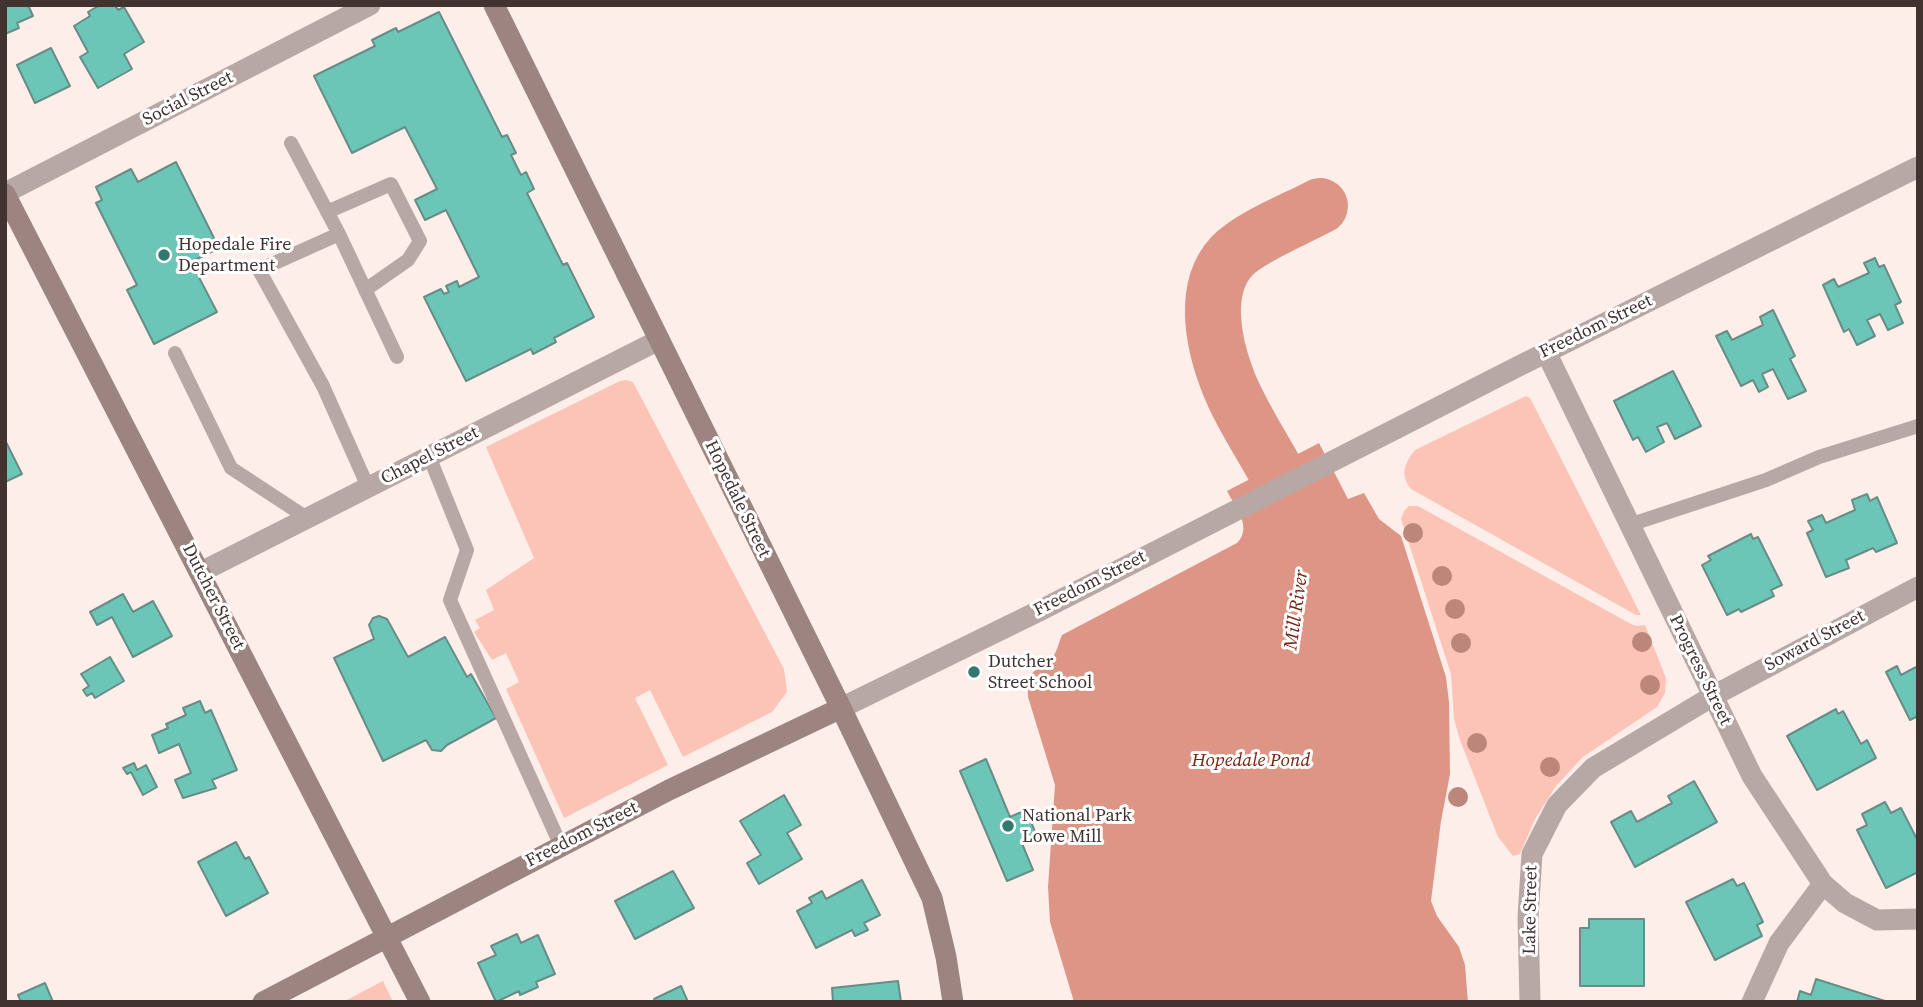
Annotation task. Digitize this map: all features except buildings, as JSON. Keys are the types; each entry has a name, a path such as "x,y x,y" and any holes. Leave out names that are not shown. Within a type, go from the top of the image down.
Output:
{"street":[{"name":"Social Street","path":"5,194 370,5"},
{"name":"Hopedale Street","path":"494,5 932,898 953,1002"},
{"name":"Freedom Street","path":"263,1002 669,790 841,708 1918,167"},
{"name":"Dutcher Street","path":"5,194 420,1002"},
{"name":"Chapel Street","path":"201,572 659,340"},
{"name":"Progress Street","path":"1546,352 1752,776 1823,884 1845,902 1877,920 1918,919"},
{"name":"Soward Street","path":"1713,696 1918,587"},
{"name":"Lake Street","path":"1530,1002 1528,916 1532,854 1557,805 1593,768 1713,696"},
{"path":"1752,1002 1779,943 1823,884"}],"lane":[{"path":"291,143 339,234 397,357"},
{"path":"327,212 391,184 419,242 408,260 365,290"},
{"path":"339,234 259,270 323,386 368,487"},
{"path":"175,353 231,468 307,518"},
{"path":"1629,525 1766,480 1819,457 1918,426"},
{"path":"429,456 467,550 450,600 561,846"}],"shaded area":[{"path":"626,380 633,382 784,669 787,692 772,712 683,757 650,690 635,698 668,765 564,818 506,689 519,682 506,653 492,660 474,632 480,628 475,620 494,610 486,590 534,558 486,447"},
{"path":"1526,396 1530,398 1641,615 1636,615 1411,489 1405,479 1408,460 1415,450"},
{"path":"1409,506 1418,506 1631,624 1645,625 1666,678 1665,693 1657,707 1583,757 1556,786 1535,819 1520,854 1513,856 1498,837 1460,740 1454,719 1451,674 1401,519"},
{"path":"383,981 393,1002 343,1002"}],"water":[{"name":"Hopedale Pond","path":"1319,443 1348,499 1364,493 1379,519 1401,536 1446,677 1450,774 1431,901 1437,916 1459,947 1465,965 1468,1002 1074,1002 1050,922 1048,887 1055,785 1028,697 1032,673 1053,657 1062,635 1237,543 1243,524 1227,491"}],"waterway":[{"name":"Mill River","path":"1303,538 1289,497 1227,379 1218,349 1213,316 1217,284 1232,256 1261,235 1320,206"}],"place":[{"name":"Hopedale Fire Department","path":"164,255"},
{"name":"Dutcher Street School","path":"974,672"},
{"name":"National Park Lowe Mill","path":"1008,826"}]}
